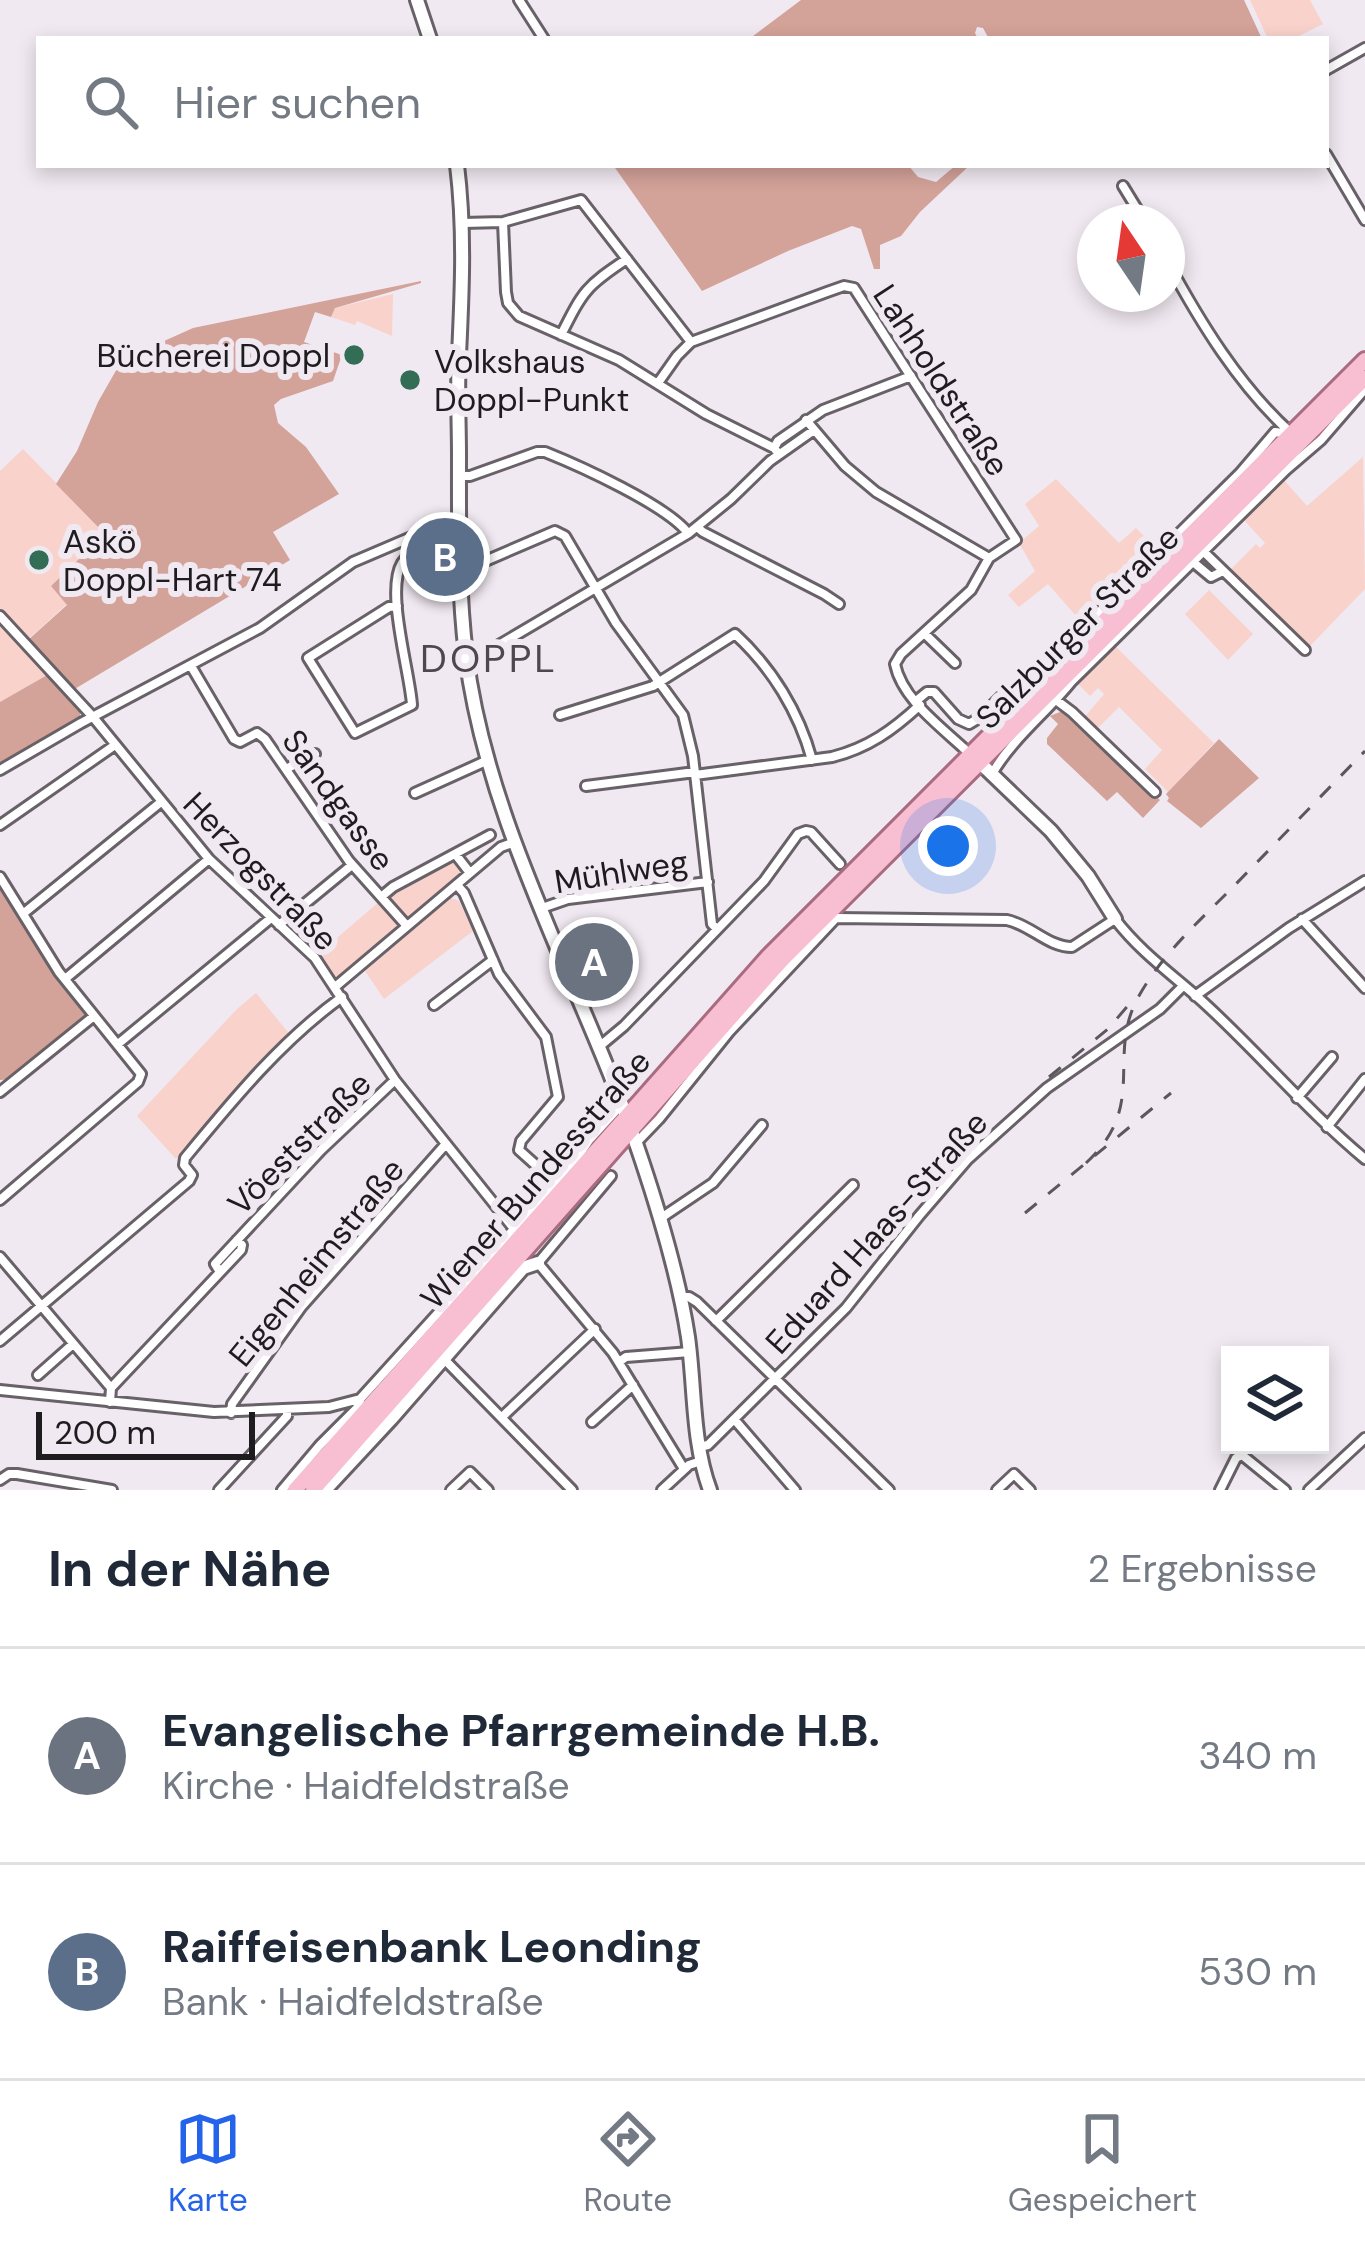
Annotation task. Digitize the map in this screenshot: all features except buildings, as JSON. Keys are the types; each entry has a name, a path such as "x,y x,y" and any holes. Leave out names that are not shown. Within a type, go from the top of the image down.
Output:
{"main road":[{"name":"Salzburger Straße","path":"1300,442 1365,360"},
{"name":"Salzburger Straße","path":"827,912 974,758 1365,378"},
{"name":"Wiener Bundesstraße","path":"295,1490 827,912"},
{"name":"Wiener Bundesstraße","path":"313,1490 440,1355 769,956 827,912"},
{"path":"361,1398 376,1392 444,1323"}],"street":[{"path":"417,0 429,36"},
{"path":"519,0 542,36"},
{"path":"1329,68 1365,47"},
{"path":"1329,159 1365,220"},
{"path":"457,168 463,223 458,524 466,658 488,760 514,842 600,1046 659,1219 680,1297 700,1454 710,1490"},
{"path":"1123,186 1134,204"},
{"path":"463,223 503,222 581,200 691,342 658,383"},
{"path":"503,222 508,303 519,316 619,360 777,451"},
{"path":"561,335 581,294 627,259"},
{"name":"Lahholdstraße","path":"691,342 850,286 1016,540 989,558"},
{"path":"1185,291 1220,349 1276,420 1300,442"},
{"path":"777,451 778,441 806,420 911,376"},
{"name":"Salzburger Straße","path":"992,774 1071,682 1286,470 1300,442 1344,416 1365,389"},
{"path":"806,420 844,466 876,492 989,558 971,590 896,659 895,668 918,703 1041,820 1115,919 1159,966 1365,1159"},
{"path":"466,658 499,645 693,530 777,451 814,429"},
{"name":"Salzburger Straße","path":"918,703 927,692 934,692 958,719 968,724 979,718 1009,689 1023,684 1107,605 1275,432 1300,442"},
{"path":"458,476 545,452 839,604"},
{"path":"0,770 276,618 353,562 435,527 458,524"},
{"path":"397,606 308,658 355,733 412,705 397,606 401,566 432,539 435,527"},
{"path":"460,569 557,531 566,536 624,636 682,715 695,774 712,924 717,929"},
{"name":"Salzburger Straße","path":"1203,551 1305,650"},
{"name":"Salzburger Straße","path":"1193,562 1211,577 1223,571"},
{"name":"Herzogstraße","path":"0,616 93,717 209,860 310,953 395,1081 514,1230"},
{"name":"Salzburger Straße","path":"924,633 955,663"},
{"path":"560,715 642,691 736,635 793,707 812,760"},
{"name":"Sandgasse","path":"191,666 234,739 240,742 261,734 352,865 407,926"},
{"name":"Salzburger Straße","path":"1056,700 1155,792"},
{"path":"586,786 832,758 868,745 899,724 918,703"},
{"path":"0,825 116,745"},
{"path":"286,769 315,754"},
{"path":"415,794 488,760"},
{"path":"24,913 161,802"},
{"path":"600,1046 764,881 802,831 812,832 840,863"},
{"path":"381,897 393,886 490,835"},
{"path":"335,987 501,847 514,842"},
{"path":"456,855 470,873"},
{"path":"65,979 209,860"},
{"path":"118,1044 352,865"},
{"path":"0,877 65,979 140,1070 138,1082 0,1200"},
{"path":"1195,996 1302,919 1365,881"},
{"name":"Mühlweg","path":"542,908 568,899 708,882"},
{"path":"457,885 499,974 546,1037 556,1102 520,1141 520,1153 558,1180"},
{"path":"827,912 1007,920 1064,948 1115,919"},
{"name":"Wiener Bundesstraße","path":"282,1490 589,1140 628,1124 652,1128 827,912"},
{"path":"1302,919 1365,988"},
{"path":"434,1004 494,960"},
{"name":"Eduard Haas-Straße","path":"662,1490 847,1308 968,1159 1047,1088 1160,1009 1183,986"},
{"path":"0,1341 189,1181 192,1175 185,1158 223,1112 286,1045 342,997"},
{"path":"0,1092 94,1016"},
{"path":"1297,1098 1332,1057"},
{"name":"Wiener Bundesstraße","path":"678,1077 695,1072"},
{"path":"1327,1127 1365,1079"},
{"name":"Vöeststraße","path":"111,1388 242,1247 237,1240 321,1150 395,1081"},
{"path":"659,1219 713,1184 762,1125"},
{"name":"Eigenheimstraße","path":"231,1413 232,1404 302,1306 445,1145"},
{"name":"Wiener Bundesstraße","path":"325,1490 391,1419 440,1355 523,1268 538,1263 611,1175"},
{"path":"716,1321 853,1185"},
{"path":"0,1257 111,1388 110,1402"},
{"path":"538,1263 619,1362 684,1469"},
{"path":"680,1297 693,1299 889,1490"},
{"path":"502,1417 595,1329"},
{"path":"38,1375 74,1343"},
{"path":"619,1362 626,1357 690,1352"},
{"path":"440,1355 572,1490"},
{"path":"592,1422 633,1385"},
{"path":"0,1390 231,1413 329,1407 361,1398"},
{"path":"329,1407 343,1410 345,1422"},
{"path":"219,1490 287,1416 286,1409"},
{"path":"734,1419 795,1490"},
{"path":"1309,1490 1365,1438"},
{"path":"1220,1490 1242,1455 1285,1490"},
{"path":"451,1490 470,1472 488,1490"},
{"path":"0,1480 16,1474 112,1490"},
{"path":"997,1490 1014,1474 1030,1490"}],"shaded area":[{"path":"801,0 1244,0 1261,36 987,36 977,27 976,36 753,36"},
{"path":"1250,0 1310,0 1323,24 1299,36 1267,36"},
{"path":"615,168 910,168 918,177 936,182 952,168 967,168 901,236 880,245 880,269 874,269 861,229 852,226 702,291"},
{"path":"421,281 335,308 331,317 315,312 304,342 342,355 333,381 274,405 278,423 306,447 339,494 273,532 290,560 73,690 27,641 67,605 51,586 105,534 56,484 118,367 193,328"},
{"path":"393,294 392,336 357,321 355,325 331,317 335,308"},
{"name":"Askö Doppl-Hart 74","path":"23,449 106,534 51,586 67,604 23,644 49,674 0,702 0,619 26,641 0,612 0,471"},
{"path":"1363,457 1365,589 1309,647 1230,570 1256,544 1260,548 1265,543 1243,519 1284,480 1307,506"},
{"path":"1056,479 1119,543 1136,528 1157,549 1078,623 1048,584 1019,607 1008,595 1035,571 1019,543 1039,526 1025,504"},
{"path":"1209,590 1253,634 1228,660 1185,614"},
{"path":"1115,646 1214,743 1168,792 1145,769 1162,750 1119,707 1095,731 1083,719 1104,694 1098,688 1090,696 1076,682"},
{"path":"49,674 80,707 80,719 0,766 0,702"},
{"path":"1071,715 1160,800 1143,818 1117,792 1107,801 1047,744 1058,724 1050,716"},
{"path":"1219,739 1259,778 1201,828 1167,801 1166,794"},
{"path":"454,861 464,874 411,917 402,917 388,900 395,889"},
{"path":"0,882 87,1016 13,1079 0,1080"},
{"path":"451,898 459,901 473,931 384,999 365,971"},
{"path":"380,901 398,928 342,977 332,976 317,955"},
{"path":"256,993 291,1036 176,1159 137,1116"}],"railway":[{"path":"1086,1163 1116,1120 1130,1016 1149,979 1365,751"},
{"path":"1049,1077 1108,1029 1131,1002"},
{"path":"1025,1213 1171,1093"}],"place":[{"name":"Bücherei Doppl","path":"354,355"},
{"name":"Volkshaus Doppl-Punkt","path":"410,380"},
{"name":"Raiffeisenbank Leonding","path":"445,557"},
{"name":"Askö Doppl-Hart 74","path":"39,560"},
{"name":"Evangelische Pfarrgemeinde H.B.","path":"594,962"}],"district":[{"name":"DOPPL","path":"489,658"}]}
